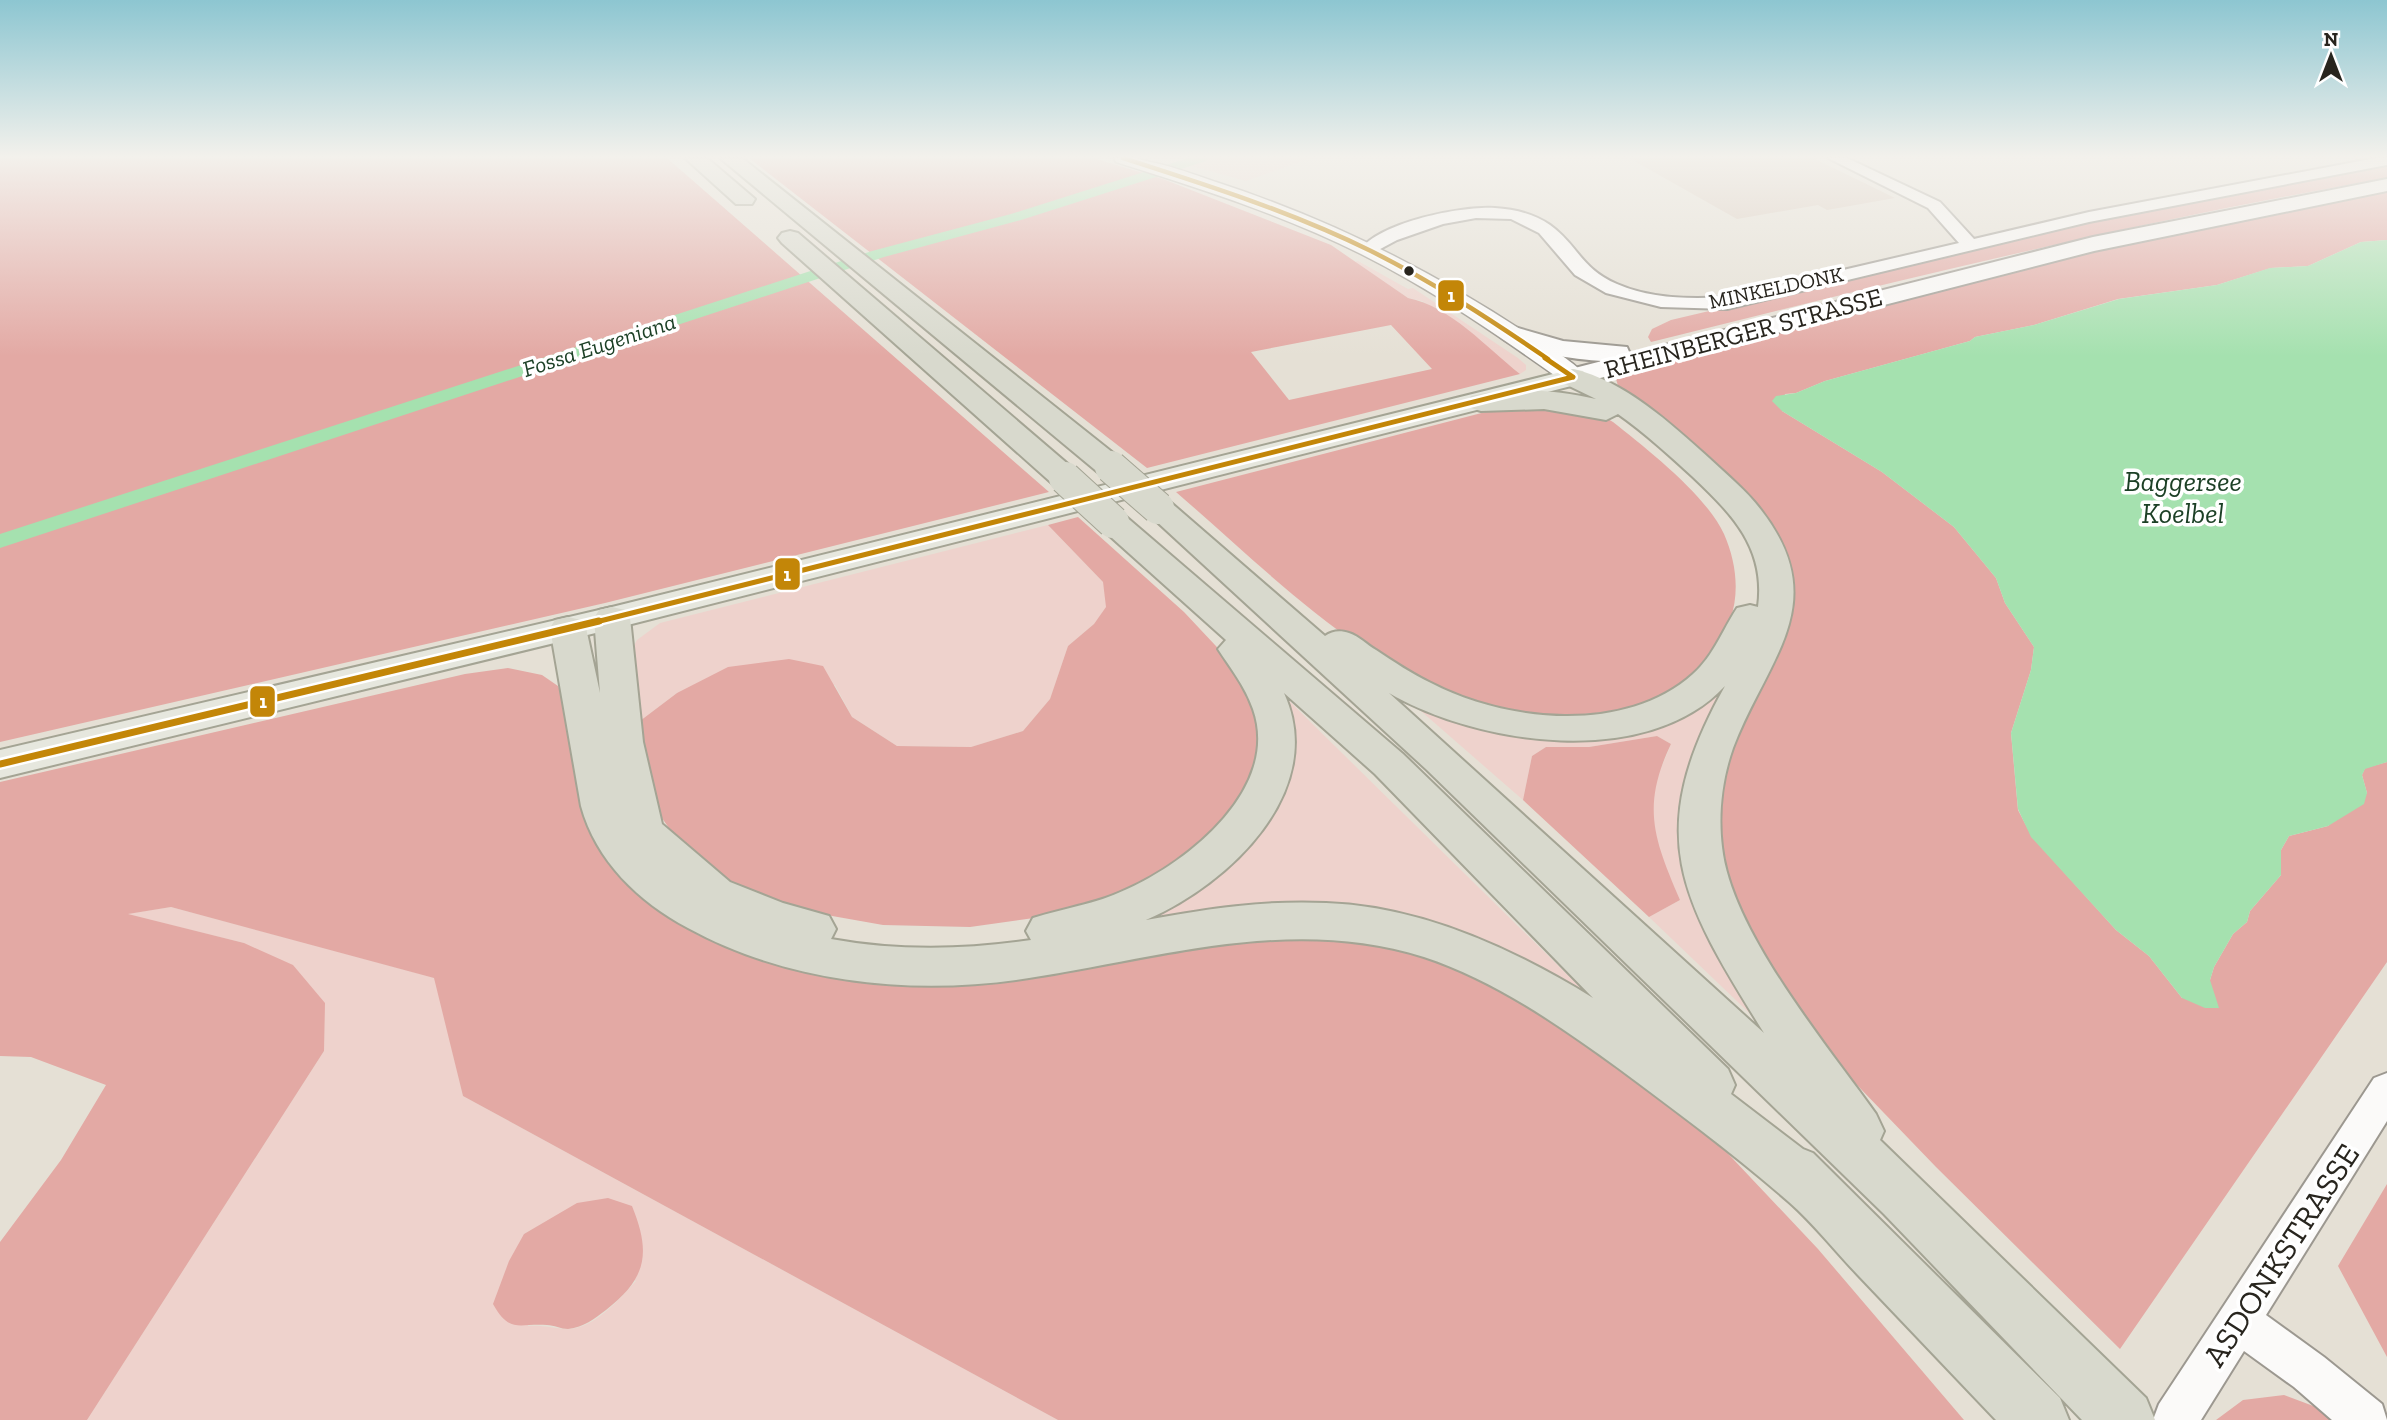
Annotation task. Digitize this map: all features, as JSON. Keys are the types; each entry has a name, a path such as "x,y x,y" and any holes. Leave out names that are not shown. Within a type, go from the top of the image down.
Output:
{"highway":[{"path":"773,224 1389,764 1811,1187 2029,1411"},
{"path":"813,224 1111,467 1441,760 1903,1196 2124,1420"},
{"path":"1220,563 1270,583 1331,637 1404,685 1465,712 1535,727 1566,727 1620,723 1667,708 1699,689 1736,647 1751,614 1754,584 1750,561 1740,537 1718,508 1656,450 1584,393 1573,377"},
{"path":"1573,377 1623,402 1689,456 1742,506 1761,535 1777,584 1776,608 1771,631 1718,735 1703,780 1698,824 1702,865 1720,917 1765,997 1903,1196"},
{"path":"1481,402 1547,399 1606,411"},
{"path":"612,618 623,742 633,797 643,832 674,862 714,894 774,918 832,934 886,941 953,942 1046,931 1093,921 1152,898 1211,859 1243,829 1266,791 1278,749 1279,732 1270,697 1249,662 1223,635 1220,614"},
{"path":"568,628 608,824 626,854 683,906 750,938 815,955 910,966 975,966 1067,952 1187,928 1256,920 1335,921 1407,932 1483,960 1567,1005 1811,1187"}],"main road":[{"name":"RHEINBERGER STRASSE","path":"0,764 612,618 1481,402 2093,244 2193,224"},
{"path":"1511,334 1562,351 1593,354 1678,349"}],"street":[{"path":"1313,224 1369,250 1475,309 1573,377"},
{"name":"MINKELDONK","path":"1369,250 1378,241 1423,224"},
{"name":"MINKELDONK","path":"1369,250 1394,248 1409,241 1429,224"},
{"name":"MINKELDONK","path":"1536,224 1545,229 1573,264 1597,282 1647,299 1706,305 1778,292 2058,224"},
{"path":"1951,224 1969,244"},
{"path":"1406,270 1409,241"},
{"name":"ASDONKSTRASSE","path":"2175,1420 2387,1090"},
{"path":"2238,1321 2309,1372 2366,1420"}],"shaded area":[{"path":"0,224 743,224 1049,492 605,603 0,742"},
{"path":"834,224 1278,224 1331,245 1408,298 1439,310 1520,374 1147,468","holes":["1391,325 1432,369 1289,400 1251,352"]},
{"path":"2076,224 2150,224 1651,342 1648,337 1652,329 1671,320"},
{"path":"2221,224 2387,224 2387,240 2361,242 2308,266 2271,268 2217,285 2118,299 2034,325 1975,337 1970,341 1785,394 1782,411 1882,472 1954,527 1996,578 2005,603 2034,647 2031,670 2011,733 2018,810 2032,837 2116,930 2149,956 2182,998 2210,980 2214,967 2233,934 2247,922 2250,911 2281,875 2281,850 2289,836 2328,826 2367,793 2362,775 2365,768 2387,762 2387,962 2120,1349 1936,1167 1832,1059 1779,985 1726,882 1717,834 1717,794 1740,728 1777,660 1788,627 1792,597 1786,565 1619,389 1616,379 1628,372 2158,237"},
{"path":"1358,261 1408,289 1413,288 1518,358 1526,365 1526,370 1520,374 1455,322 1422,301 1408,298 1355,262"},
{"path":"1531,403 1601,415 1613,422 1658,459 1704,504 1716,519 1730,549 1736,593 1734,608 1723,636 1698,670 1675,688 1647,701 1617,710 1585,714 1521,712 1462,698 1422,682 1384,661 1310,609 1176,492 1497,409"},
{"path":"1078,517 1184,612 1230,661 1255,701 1261,729 1253,781 1212,837 1187,857 1111,900 1041,917 970,927 883,925 804,911 757,897 690,858 657,811 636,724 677,693 728,667 789,659 823,666 852,717 897,746 971,747 1023,731 1050,699 1068,646 1094,624 1106,607 1103,582 1048,525"},
{"path":"1048,525 1103,582 1107,607 1094,624 1068,646 1050,699 1023,731 971,747 897,746 852,717 835,685 677,693 636,724 631,651 637,640 660,623"},
{"path":"1733,667 1765,1028 1649,917 1680,900 1658,846 1652,804 1655,784 1671,744 1657,736 1589,747 1546,747 1532,756 1523,800 1406,698 1597,732"},
{"path":"508,668 542,675 558,686 649,901 698,935 764,959 1213,939 1346,938 1425,957 1518,992 1717,1142 1818,1249 1964,1420 1058,1420 463,1096 434,978 171,907 128,914 244,943 293,965 325,1003 324,1051 87,1420 0,1420 0,1242 61,1160 106,1085 31,1057 0,1056 0,782 465,674"},
{"path":"1281,693 1586,993 1583,995 1123,927"},
{"path":"1657,736 1671,744 1656,786 1654,823 1663,859 1680,900 1649,917 1523,800 1532,756 1546,747 1589,747"},
{"path":"171,907 435,978 463,1096 1058,1420 87,1420 324,1051 244,943 126,914","holes":["547,1221 636,1281 605,1312 586,1325 565,1329 528,1326 524,1234"]},
{"path":"2387,1184 2387,1357 2338,1266"},
{"path":"608,1198 632,1206 642,1238 642,1264 630,1287 597,1316 574,1328 516,1325 505,1320 493,1304 509,1261 524,1234 577,1203"},
{"path":"2284,1395 2324,1410 2340,1420 2216,1420 2243,1400"}],"water":[{"name":"Baggersee Koelbel","path":"2387,240 2387,762 2365,769 2362,775 2367,793 2364,804 2328,826 2289,836 2281,850 2281,875 2250,911 2247,922 2233,934 2214,967 2210,980 2219,1008 2205,1008 2182,998 2149,956 2116,930 2031,837 2018,809 2011,733 2031,670 2034,647 2005,603 1996,578 1954,527 1882,472 1782,411 1772,401 1776,396 1796,393 1825,381 1970,341 1975,337 2034,325 2119,299 2217,285 2270,268 2308,266 2361,242"}],"waterway":[{"name":"Fossa Eugeniana","path":"0,541 878,254 989,224"}],"transit line":[{"name":"1","path":"1310,224 1369,250 1448,293 1573,377"},
{"name":"1","path":"0,764 612,618 1573,377"}]}
